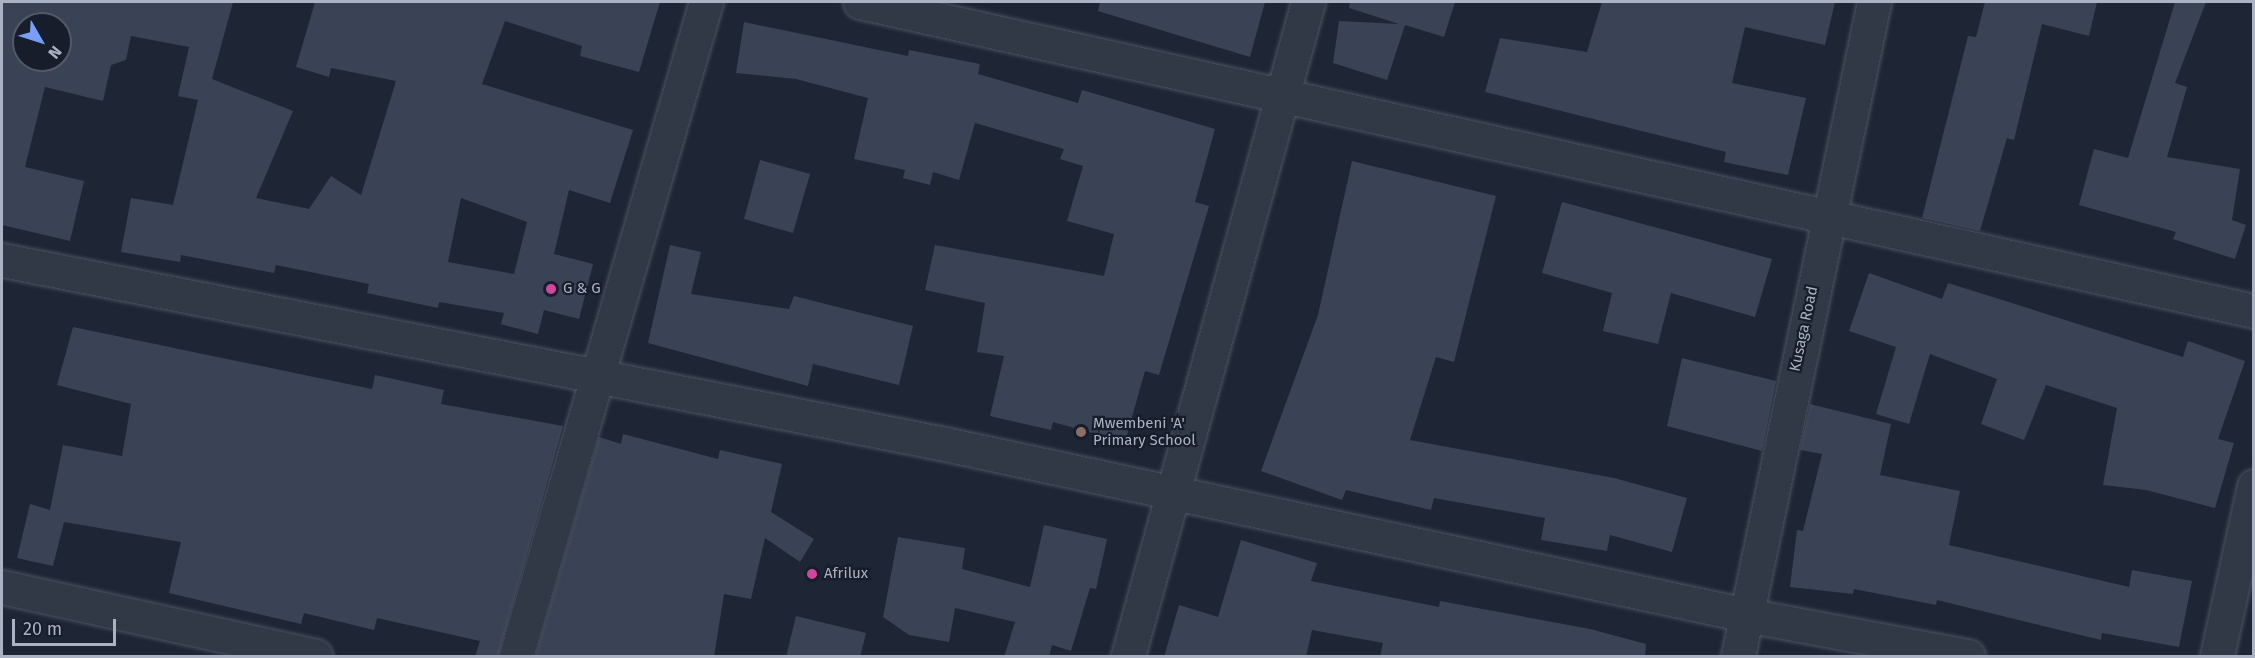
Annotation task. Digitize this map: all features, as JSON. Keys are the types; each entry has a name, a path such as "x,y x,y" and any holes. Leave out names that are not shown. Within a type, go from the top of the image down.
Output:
{"street":[{"path":"516,657 706,2"},
{"path":"860,2 1282,92 1827,219 2253,311"},
{"path":"1128,657 1308,2"},
{"name":"Kusaga Road","path":"1738,657 1827,219 1874,2"},
{"path":"2,260 1174,492 1746,615 1968,657"},
{"path":"2217,657 2253,486"},
{"path":"2,587 316,657"}],"building":[{"path":"2,2 233,2 212,79 293,111 256,198 309,209 331,176 361,195 396,81 331,68 329,77 296,67 315,2 660,2 639,72 580,56 582,46 505,21 482,84 633,130 610,203 569,190 554,254 593,264 579,319 544,310 538,334 501,324 504,313 439,302 438,308 367,293 369,284 276,265 274,273 181,255 180,262 121,252 131,198 173,205 198,100 178,96 189,47 131,36 126,60 111,65 103,101 45,87 25,167 84,181 70,241 2,225","holes":["461,198 527,222 514,274 448,262"]},
{"path":"1100,2 1265,2 1250,57 1098,11"},
{"path":"1350,2 1455,2 1444,37 1405,25 1387,80 1333,63 1339,21 1399,24 1349,8"},
{"path":"1602,2 1835,2 1825,45 1745,27 1732,83 1806,98 1788,175 1724,162 1726,152 1485,92 1500,38 1587,52"},
{"path":"1985,2 2097,2 2089,36 2042,24 2014,140 2007,138 1980,231 1922,218 1968,36 1976,37"},
{"path":"2175,2 2206,2 2175,83 2187,87 2167,157 2240,169 2232,220 2246,225 2235,259 2173,239 2176,232 2079,205 2094,149 2128,158"},
{"path":"744,22 908,56 909,50 980,64 978,74 1078,103 1082,90 1215,129 1195,202 1209,206 1159,375 1145,371 1125,442 1053,422 1051,430 990,416 1004,356 977,352 985,303 925,290 935,245 1104,276 1114,234 1067,221 1083,166 1060,159 1064,149 975,123 959,180 933,172 930,185 903,178 905,170 854,159 868,98 796,79 736,73"},
{"path":"760,160 810,174 793,233 744,219"},
{"path":"1352,161 1496,196 1454,362 1436,357 1410,440 1614,478 1687,498 1672,552 1610,535 1607,551 1541,540 1545,518 1434,498 1431,510 1346,490 1342,500 1261,471 1318,315"},
{"path":"1562,202 1772,259 1755,317 1671,293 1658,344 1603,331 1612,293 1542,273"},
{"path":"670,245 701,252 691,294 789,309 794,296 913,326 899,385 813,364 808,386 648,343"},
{"path":"1869,273 1942,299 1948,283 2183,357 2188,341 2245,361 2218,439 2234,443 2215,508 2146,490 2103,485 2117,408 2046,385 2024,440 1981,424 1997,379 1930,354 1909,424 1876,414 1896,347 1849,331"},
{"path":"73,327 372,389 375,375 444,390 441,404 563,426 498,657 475,657 480,641 377,618 374,630 304,613 301,624 169,593 181,542 64,522 53,566 17,558 30,504 50,510 63,445 122,456 131,404 57,385"},
{"path":"1682,358 1776,381 1762,451 1667,426"},
{"path":"1810,404 1891,424 1880,475 1960,491 1949,545 2129,587 2132,570 2192,581 2179,647 2102,633 2101,640 1937,600 1936,605 1854,589 1853,594 1790,587 1797,530 1803,531 1822,454 1800,450"},
{"path":"623,434 718,459 720,450 782,464 771,512 814,539 800,562 765,538 751,599 724,594 714,657 535,657 599,437 621,444"},
{"path":"1044,525 1107,539 1096,589 1090,588 1071,651 1052,645 1049,657 1004,657 1015,622 955,608 949,642 909,635 883,617 898,537 965,548 962,569 1030,587"},
{"path":"1241,540 1317,563 1311,581 1439,607 1440,601 1590,629 1646,644 1645,657 1380,657 1383,643 1312,630 1306,657 1164,657 1179,605 1218,617"},
{"path":"796,616 866,633 860,657 786,657"}],"place":[{"name":"G & G","path":"551,289"},
{"name":"Mwembeni 'A' Primary School","path":"1081,432"},
{"name":"Afrilux","path":"812,574"}]}
